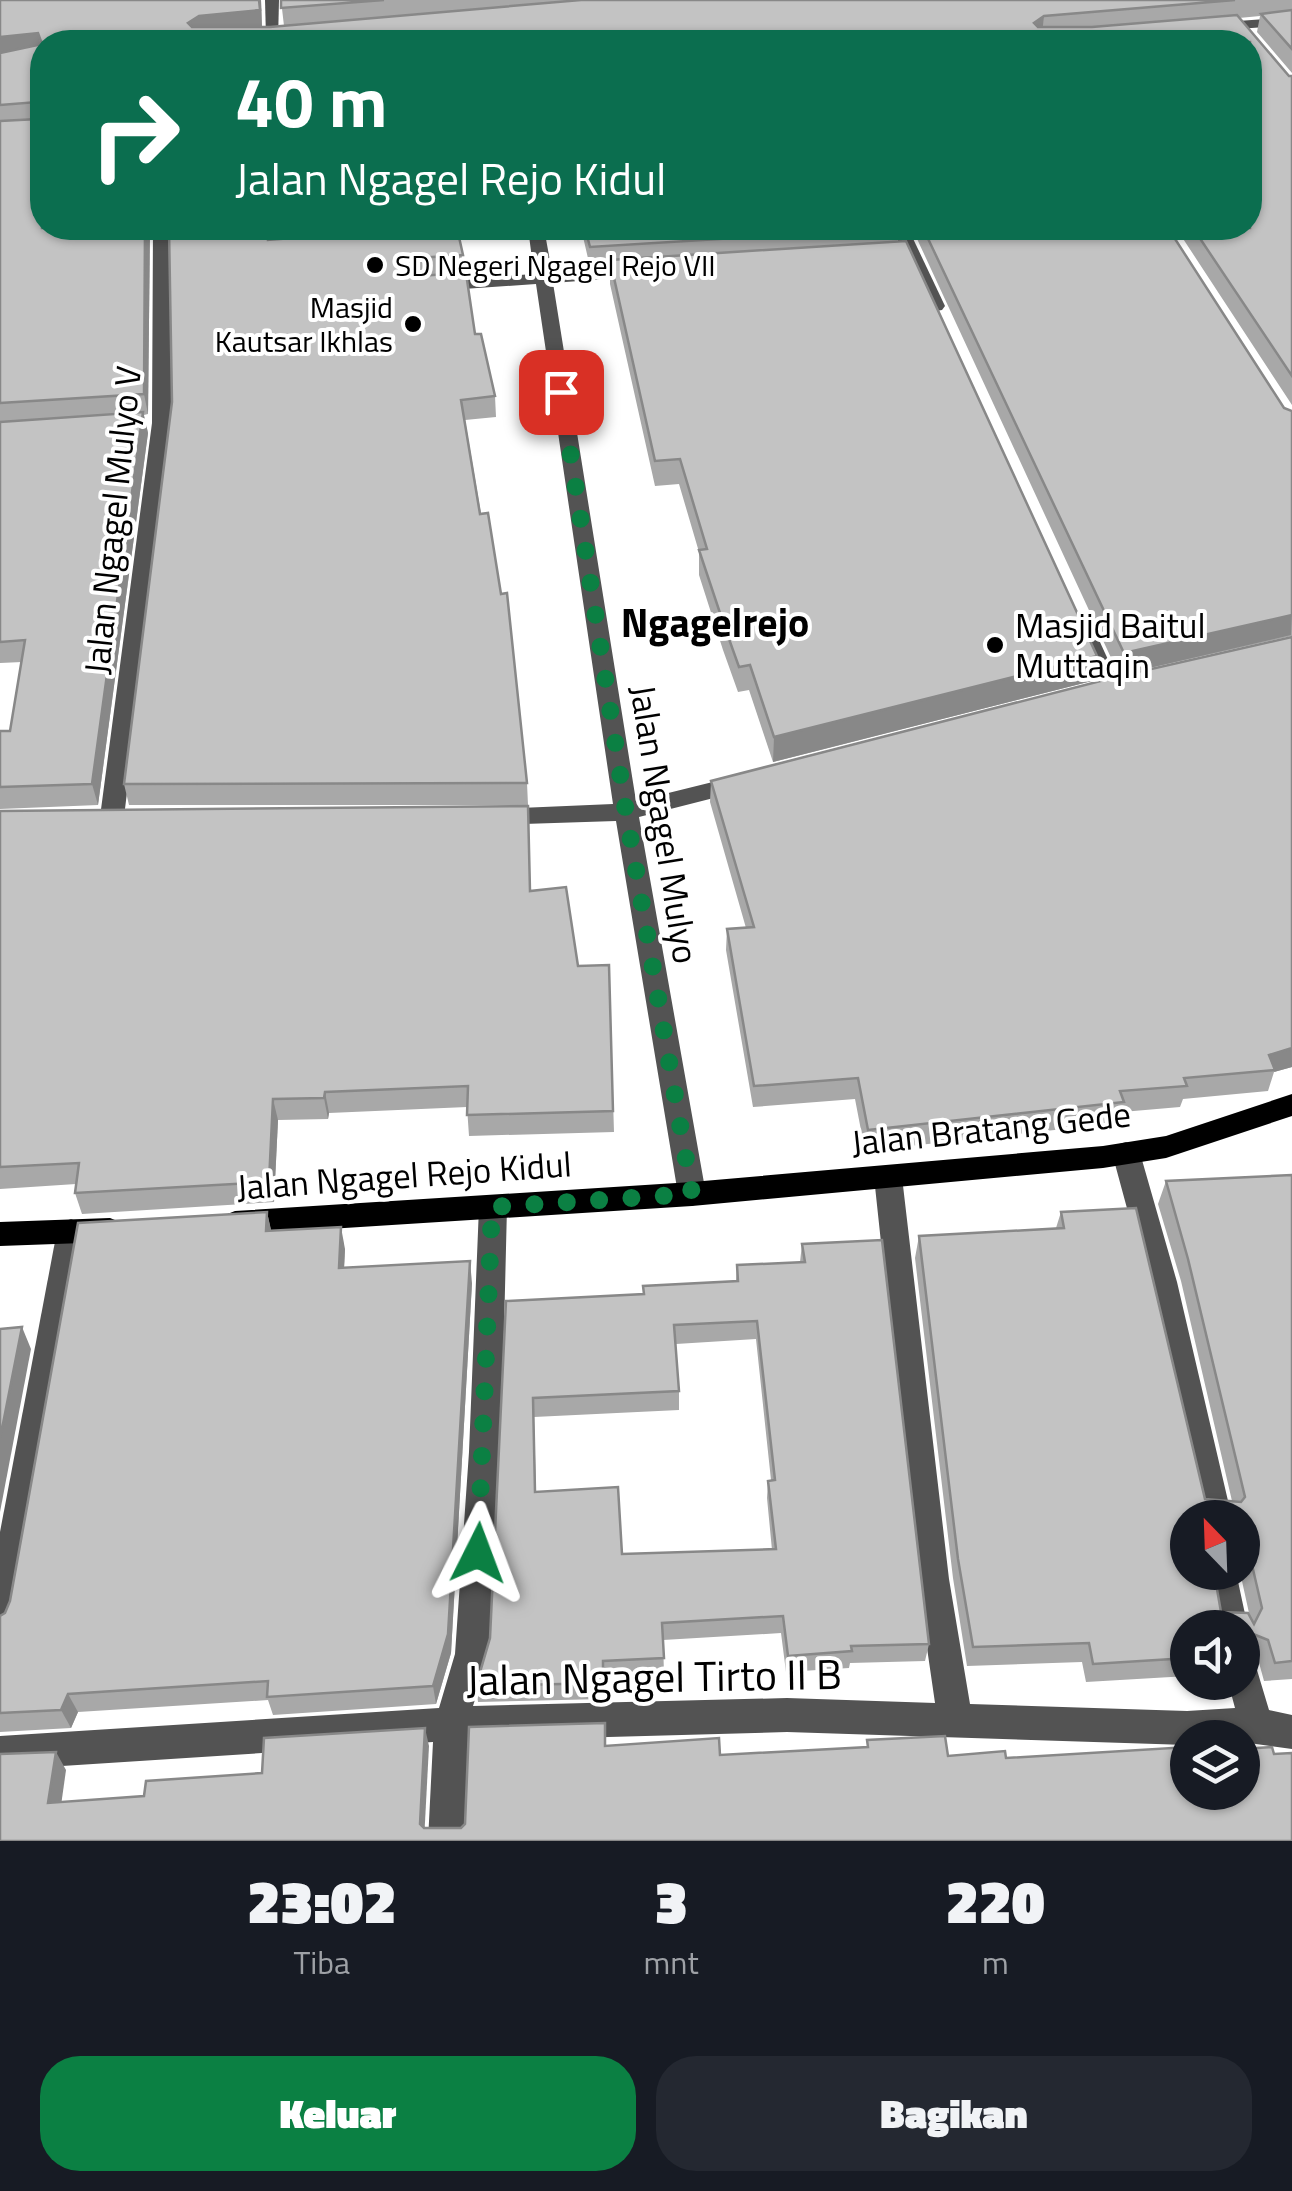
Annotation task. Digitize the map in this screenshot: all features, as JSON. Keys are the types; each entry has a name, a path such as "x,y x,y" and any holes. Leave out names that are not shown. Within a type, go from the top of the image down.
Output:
{"main road":[{"name":"Jalan Bratang Gede","path":"692,1194 1126,1153 1166,1147 1292,1106"},
{"name":"Jalan Ngagel Rejo Kidul","path":"213,1224 692,1194"},
{"path":"0,1234 137,1229"}],"street":[{"path":"272,0 272,30"},
{"path":"1198,28 1292,21"},
{"path":"1238,25 1242,30"},
{"name":"Jalan Ngagel Mulyo V","path":"113,817 153,423 161,240"},
{"name":"Jalan Ngagel Mulyo","path":"538,240 626,812 692,1194"},
{"path":"901,240 903,256 946,328"},
{"path":"420,287 660,270"},
{"path":"1078,616 1110,688"},
{"path":"466,818 626,812 769,776"},
{"path":"1126,1153 1162,1282 1212,1500"},
{"path":"888,1177 930,1559 955,1720"},
{"path":"446,1841 452,1724 472,1654 492,1207"},
{"path":"0,1620 71,1231"},
{"name":"Jalan Ngagel Tirto II B","path":"0,1753 452,1724 787,1715 1170,1727"},
{"name":"Jalan Ngagel Tirto II B","path":"1260,1725 1292,1732"}],"building":[{"path":"0,0 259,0 260,10 199,16 188,23 192,27 270,27 581,0 1235,0 1044,16 1034,23 1038,27 1092,27 1237,15 1250,30 30,30 30,34 0,37"},
{"path":"281,0 384,0 281,8"},
{"path":"1292,10 1292,49 1261,14"},
{"path":"1262,44 1292,76 1292,376 1201,240 1262,240"},
{"path":"30,47 30,103 0,105 0,53"},
{"path":"30,119 30,240 145,240 144,394 0,403 0,121"},
{"path":"169,240 460,240 463,255 417,258 405,268 417,276 466,273 475,334 481,334 495,396 461,400 480,514 488,513 501,594 507,593 527,783 124,784 172,402"},
{"path":"588,240 703,240 590,247"},
{"path":"929,240 1176,240 1284,408 1292,411 1292,615 1124,653"},
{"path":"906,241 1097,656 774,737 750,665 739,667 724,625 699,550 707,549 680,459 655,461 610,260"},
{"path":"143,412 92,784 0,787 0,731 10,731 25,640 0,642 0,422"},
{"path":"1292,637 1292,1048 1269,1055 1275,1070 1184,1078 1187,1086 1120,1091 1124,1102 868,1130 858,1078 754,1086 727,929 754,927 711,781 1116,677"},
{"path":"528,806 530,891 566,887 578,966 609,965 613,1111 467,1115 468,1086 325,1092 324,1098 273,1099 269,1182 75,1193 79,1163 0,1167 0,811"},
{"path":"1292,1175 1292,1661 1275,1663 1268,1640 1260,1637 1260,1500 1243,1500 1245,1497 1166,1181"},
{"path":"1136,1208 1205,1499 1217,1500 1170,1500 1170,1590 1217,1590 1221,1610 1170,1610 1170,1659 1093,1664 1089,1643 973,1647 958,1559 919,1236 1064,1228 1061,1212"},
{"path":"267,1212 266,1231 341,1227 339,1268 470,1261 448,1634 433,1686 267,1697 268,1681 68,1694 61,1710 0,1713 0,1616 10,1601 78,1223"},
{"path":"882,1240 929,1644 851,1646 852,1651 788,1656 783,1616 662,1623 664,1658 603,1661 603,1683 476,1686 490,1638 506,1301 644,1294 643,1286 738,1281 737,1265 805,1262 802,1244","holes":["757,1321 775,1480 768,1481 776,1549 622,1554 618,1487 535,1492 533,1398 679,1391 674,1325"]},
{"path":"22,1327 0,1439 0,1329"},
{"path":"605,1723 605,1746 719,1738 720,1755 868,1747 867,1740 945,1736 948,1756 1005,1751 1006,1758 1170,1748 1170,1810 1260,1810 1260,1748 1272,1747 1274,1754 1292,1753 1292,1841 0,1841 0,1754 56,1752 48,1803 144,1796 146,1781 262,1773 264,1738 425,1728 420,1824 424,1828 461,1828 465,1824 469,1727"}],"place":[{"name":"SD Negeri Ngagel Rejo VII","path":"375,265"},
{"name":"Masjid Kautsar Ikhlas","path":"413,324"},
{"name":"Masjid Baitul Muttaqin","path":"995,645"}],"district":[{"name":"Ngagelrejo","path":"715,622"}],"route":[{"path":"478,1553 492,1207 692,1194 626,812 561,392"}]}
